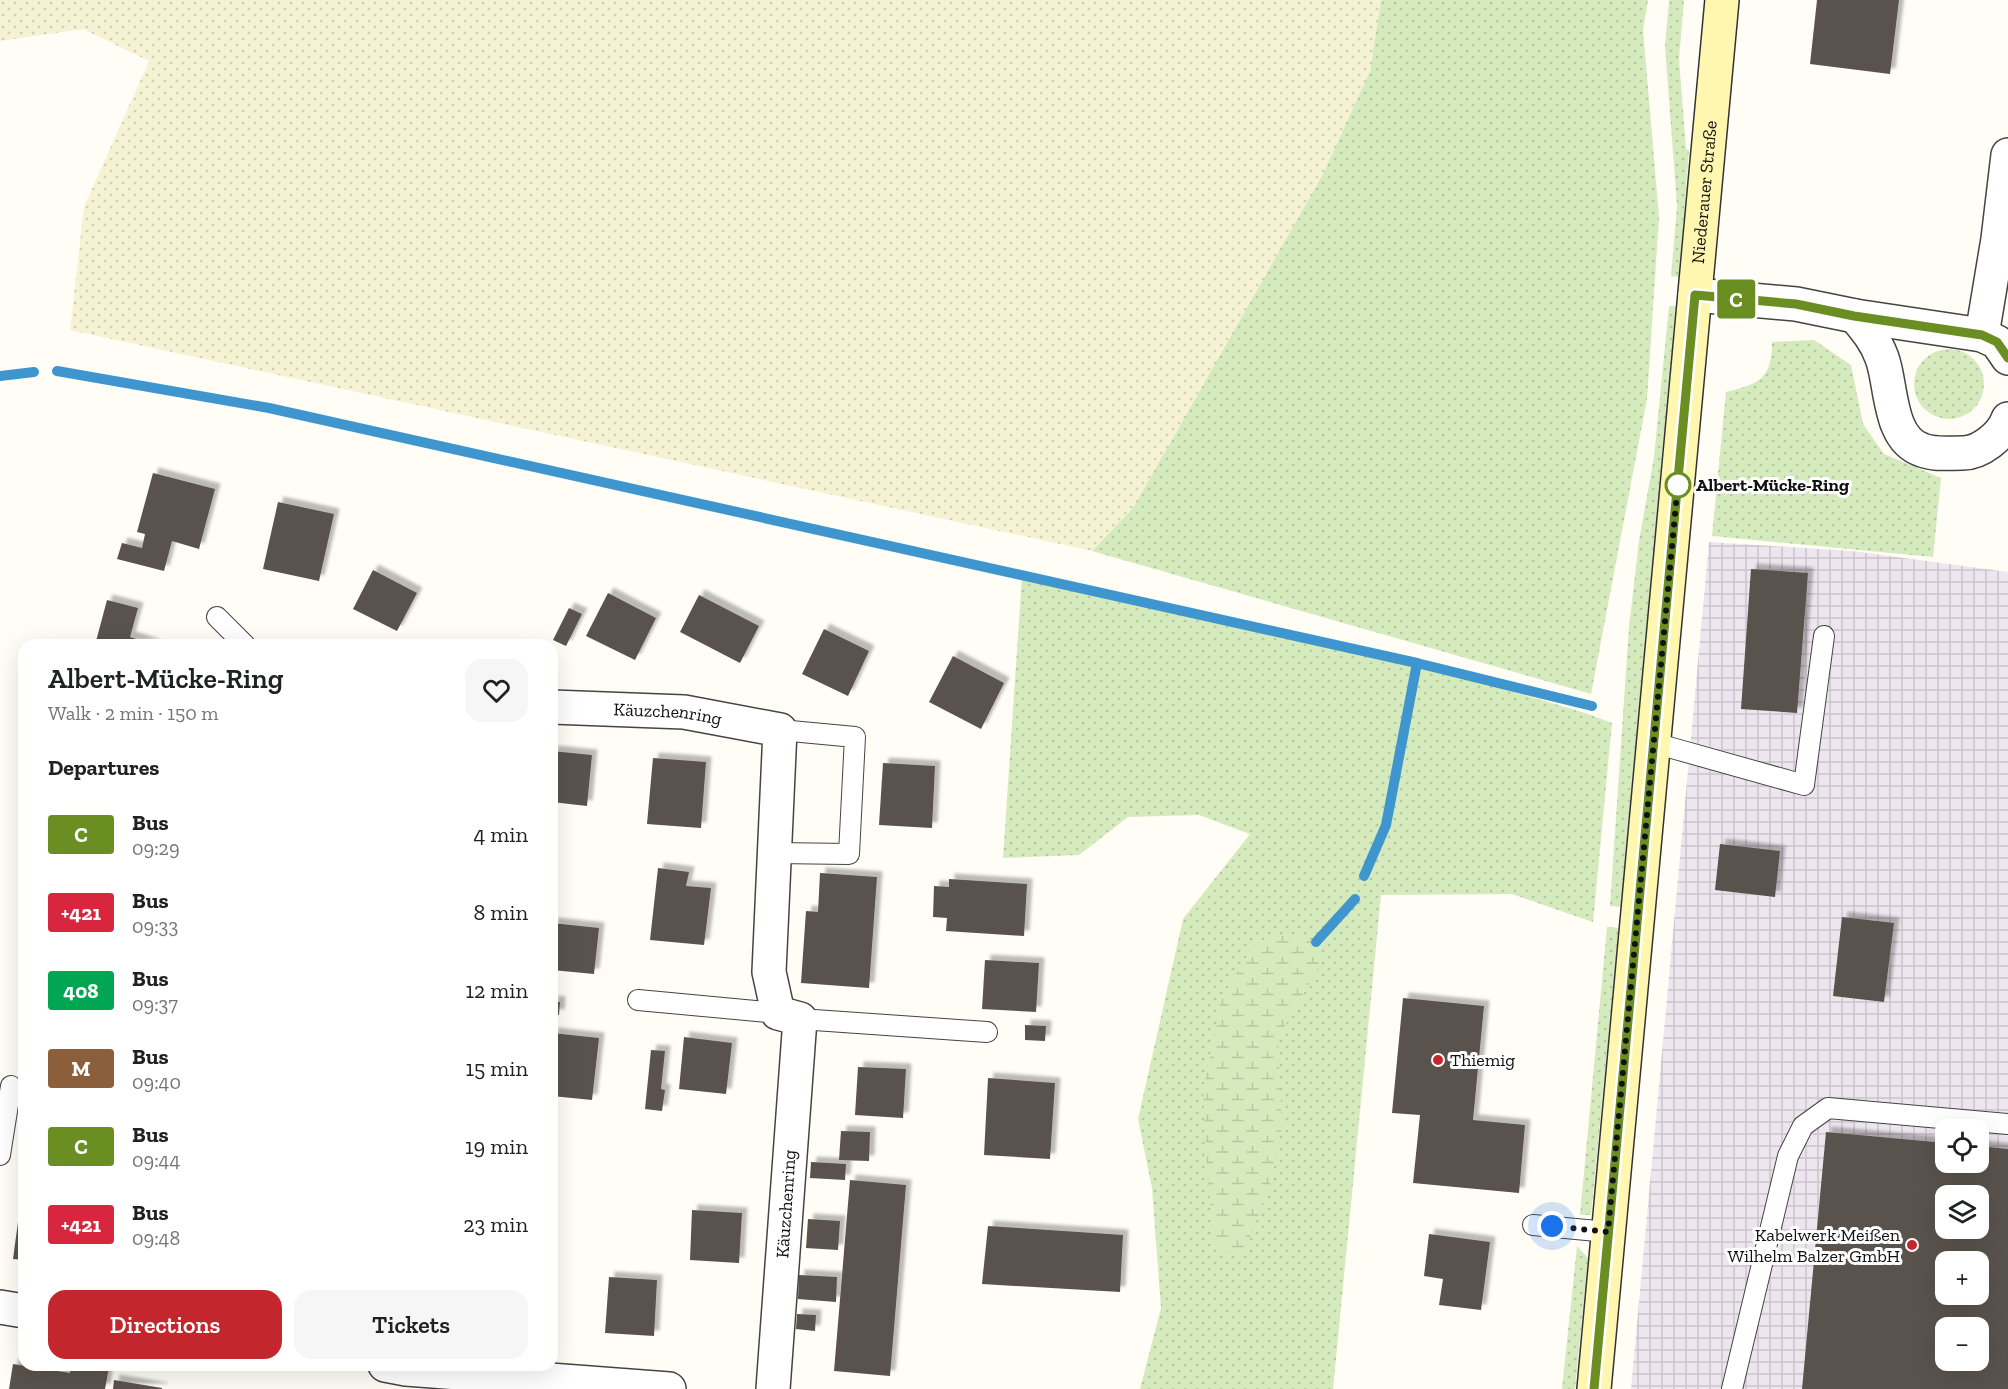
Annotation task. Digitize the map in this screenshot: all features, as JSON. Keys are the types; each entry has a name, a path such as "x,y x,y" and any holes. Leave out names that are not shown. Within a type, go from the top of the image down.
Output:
{"main road":[{"name":"Niederauer Straße","path":"1593,1389 1722,0"}],"street":[{"path":"2008,155 1998,239 1995,332 1997,342 2008,358"},
{"path":"1695,295 1796,304 1854,316 1995,332"},
{"path":"1854,316 1875,343 1886,371 1897,423 1911,444 1921,450 1940,453 1971,453 1994,440 2008,419"},
{"name":"Käuzchenring","path":"558,707 684,712 780,730 769,972 789,1016 773,1389"},
{"path":"0,1307 18,1310"},
{"path":"398,1374 669,1389"}],"lane":[{"path":"217,616 239,639"},
{"path":"1654,743 1804,785 1824,636"},
{"name":"Käuzchenring","path":"775,853 849,854 855,737 780,730"},
{"path":"638,1000 789,1016 987,1032"},
{"path":"0,1155 11,1086"},
{"path":"1732,1389 1788,1156 1803,1126 1828,1108 2008,1124"},
{"path":"1533,1225 1608,1232"}],"shaded area":[{"path":"0,0 1381,0 1370,71 1323,174 1133,508 1092,551 70,330 84,207 149,61 83,29 0,41"},
{"path":"1709,542 1852,551 2008,572 2008,1389 1631,1389"}],"green space":[{"path":"1381,0 1648,0 1643,30 1659,217 1647,399 1591,694 1092,551 1133,508 1323,174 1370,71"},
{"path":"1669,0 1684,0 1679,59 1686,149 1689,150 1679,277 1671,276 1677,206 1665,46"},
{"path":"1669,306 1676,306 1621,907 1610,906 1629,627 1639,541 1654,457"},
{"path":"1814,340 1851,365 1863,424 1884,454 1941,478 1933,557 1712,536 1726,392 1747,386 1761,378 1769,364 1772,342"},
{"path":"1942,349 1956,349 1969,355 1978,364 1984,377 1982,397 1974,409 1956,419 1942,419 1929,413 1920,404 1914,391 1914,377 1920,364 1929,355"},
{"path":"1022,576 1417,663 1612,723 1593,922 1512,894 1381,895 1333,1389 1140,1389 1161,1308 1152,1188 1138,1119 1183,919 1250,834 1199,815 1128,817 1079,855 1003,858"},
{"path":"1607,927 1619,928 1591,1215 1580,1215"},
{"path":"1287,933 1316,942 1322,961 1278,1038 1282,1126 1269,1190 1242,1256 1215,1248 1207,1171 1203,1091 1222,998 1254,944"},
{"path":"1577,1246 1588,1258 1575,1389 1562,1389"}],"building":[{"path":"1817,0 1899,0 1890,74 1810,64"},
{"path":"153,473 215,489 199,549 172,541 164,571 117,559 122,543 142,548 145,534 137,532"},
{"path":"278,502 334,514 319,581 263,569"},
{"path":"1751,569 1808,573 1797,713 1741,709"},
{"path":"373,570 417,593 397,631 353,609"},
{"path":"608,593 656,618 635,660 586,636"},
{"path":"699,595 759,626 740,663 680,632"},
{"path":"107,600 138,608 130,637 136,639 97,639"},
{"path":"569,608 582,614 566,646 558,642 558,639 554,639"},
{"path":"824,629 869,651 848,696 802,674"},
{"path":"953,656 1004,683 981,729 929,702"},
{"path":"558,752 592,755 587,806 558,803"},
{"path":"653,758 706,762 701,828 647,824"},
{"path":"883,763 935,766 932,828 879,825"},
{"path":"1720,844 1780,851 1775,897 1715,890"},
{"path":"658,868 689,872 686,886 711,888 704,945 650,940"},
{"path":"820,873 877,877 869,988 801,983 806,911 818,912"},
{"path":"949,879 1027,884 1024,936 946,931 947,918 933,917 934,886 949,887"},
{"path":"1842,917 1894,923 1884,1002 1833,996"},
{"path":"558,924 599,928 594,974 558,971"},
{"path":"985,960 1039,963 1036,1012 982,1009"},
{"name":"Thiemig","path":"1403,998 1484,1006 1473,1120 1525,1125 1519,1193 1413,1183 1420,1115 1392,1113"},
{"path":"1025,1025 1046,1026 1045,1041 1025,1040"},
{"path":"558,1034 599,1038 592,1100 558,1097"},
{"path":"684,1037 732,1043 726,1094 679,1089"},
{"path":"651,1050 665,1051 661,1089 665,1090 662,1111 645,1109"},
{"path":"858,1067 906,1069 903,1118 855,1115"},
{"path":"988,1078 1055,1083 1050,1159 984,1155"},
{"path":"841,1131 870,1132 869,1161 839,1160"},
{"name":"Kabelwerk Meißen Wilhelm Balzer GmbH","path":"1826,1132 1935,1142 1935,1173 1989,1173 1989,1147 2008,1149 2008,1389 1802,1389"},
{"path":"811,1162 846,1164 845,1180 810,1178"},
{"path":"850,1180 906,1185 890,1376 834,1371"},
{"path":"692,1210 742,1213 739,1263 690,1260"},
{"path":"808,1219 840,1221 838,1250 806,1248"},
{"path":"18,1222 18,1259 13,1259"},
{"path":"988,1226 1123,1235 1120,1292 982,1284"},
{"path":"1429,1234 1490,1242 1481,1310 1439,1305 1443,1279 1424,1276"},
{"path":"799,1275 837,1277 836,1302 798,1299"},
{"path":"609,1277 657,1280 654,1336 605,1333"},
{"path":"797,1314 816,1315 815,1331 796,1329"},
{"path":"13,1364 18,1365 18,1371 70,1373 70,1371 108,1371 105,1389 9,1389"},
{"path":"114,1380 162,1388 162,1389 113,1389"}],"waterway":[{"path":"57,371 269,408 1417,663 1592,706"},
{"path":"0,376 34,372"},
{"path":"1364,876 1386,825 1417,663"},
{"path":"1316,942 1355,899"}],"bus line":[{"name":"C","path":"1594,1389 1695,295 1796,304 1854,316 1982,335 1997,342 2008,358"}],"place":[{"name":"Albert-Mücke-Ring","path":"1678,485"},
{"name":"Thiemig","path":"1438,1060"},
{"name":"Kabelwerk Meißen Wilhelm Balzer GmbH","path":"1912,1245"}],"route":[{"path":"1552,1226 1608,1232 1678,482 1678,485"}]}
